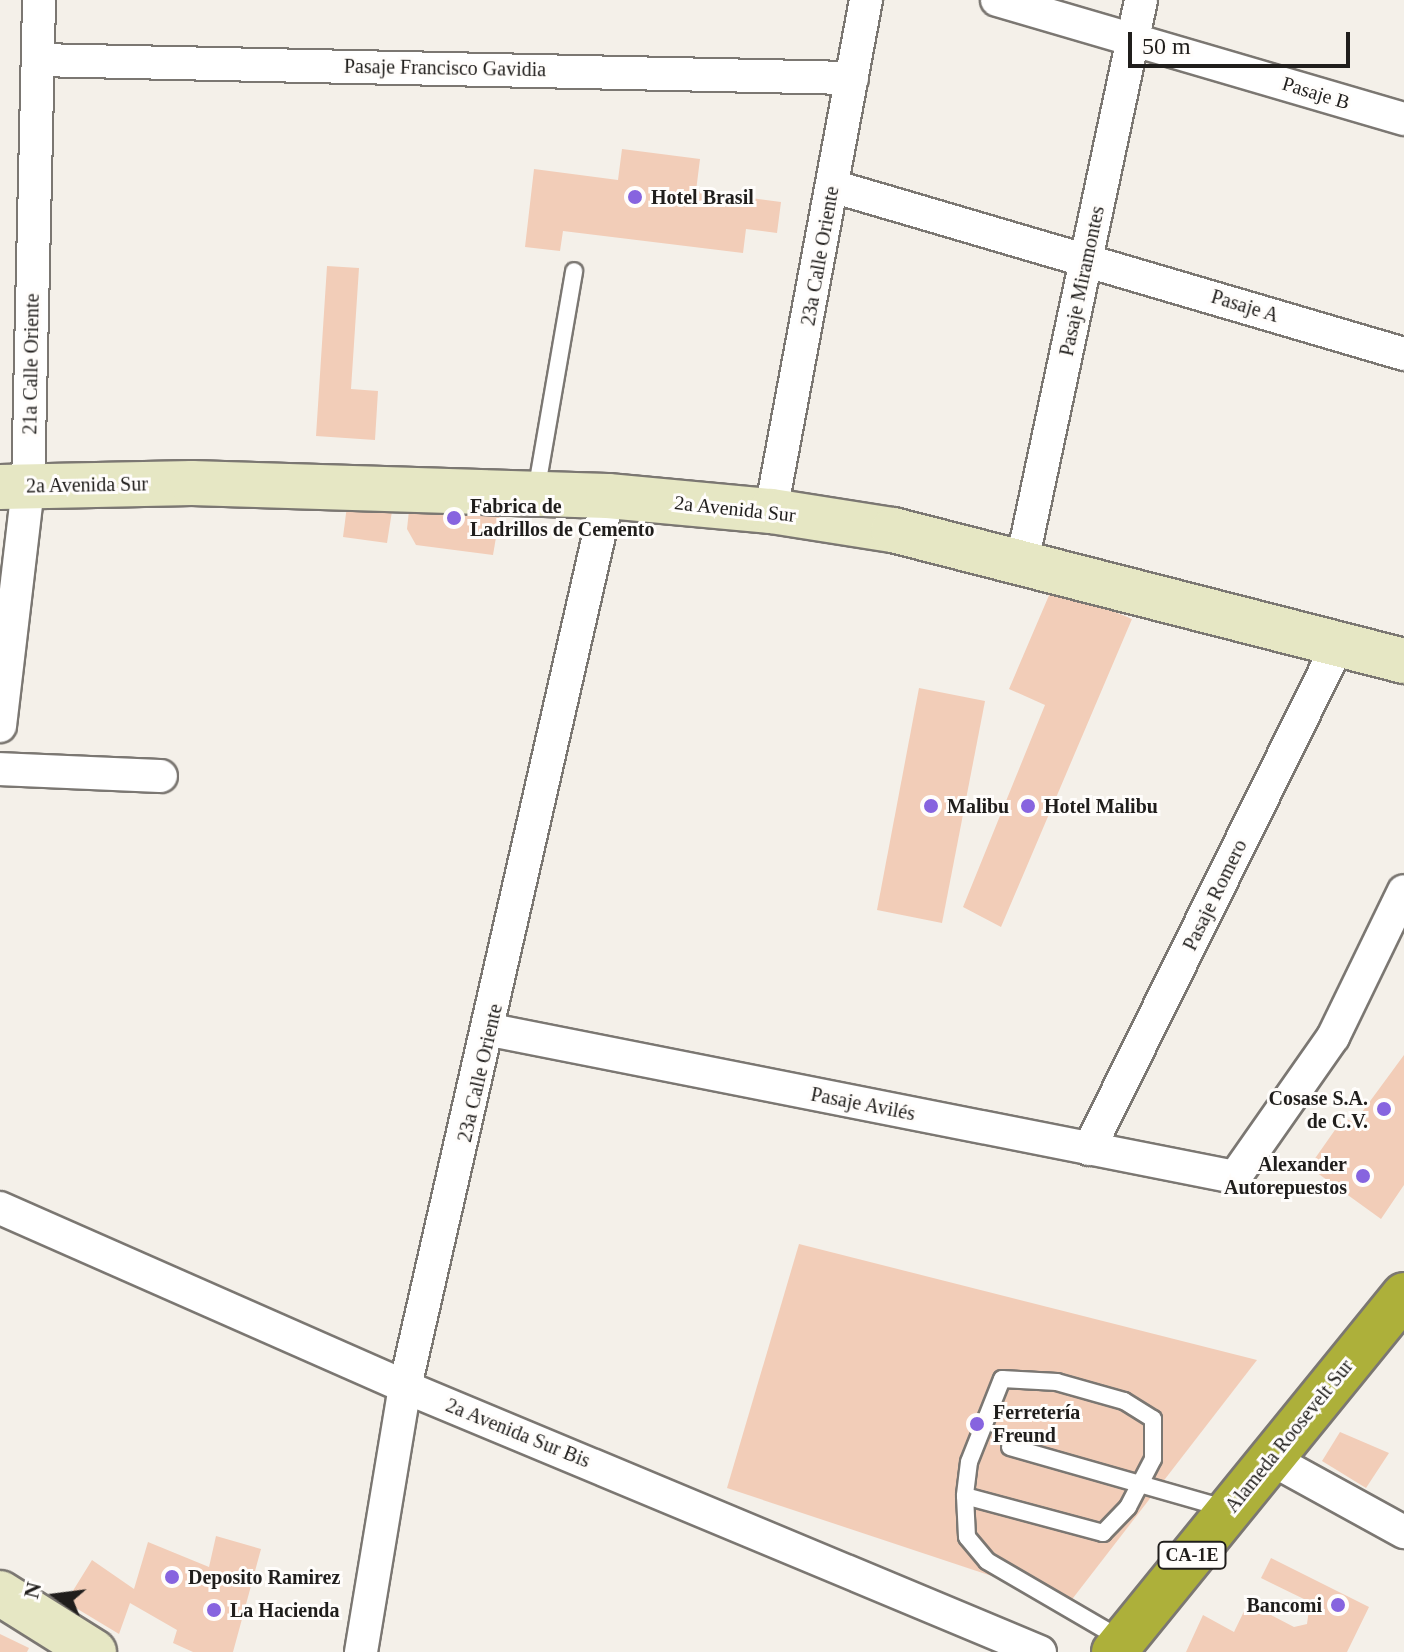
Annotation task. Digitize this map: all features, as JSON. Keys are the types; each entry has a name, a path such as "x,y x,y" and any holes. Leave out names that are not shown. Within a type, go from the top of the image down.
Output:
{"highway":[{"name":"Alameda Roosevelt Sur","path":"1119,1646 1404,1295"}],"street":[{"name":"21a Calle Oriente","path":"0,726 39,0"},
{"name":"23a Calle Oriente","path":"771,511 866,0"},
{"name":"Pasaje B","path":"997,0 1404,119"},
{"name":"Pasaje Miramontes","path":"1022,562 1141,0"},
{"name":"Pasaje Francisco Gavidia","path":"38,60 852,78"},
{"name":"Pasaje A","path":"832,186 1404,354"},
{"name":"2a Avenida Sur","path":"14,487 192,483 608,496 771,511 893,530 1340,641 1404,661"},
{"name":"23a Calle Oriente","path":"361,1652 405,1387 491,1030 608,496"},
{"name":"Pasaje Romero","path":"1089,1149 1340,641"},
{"path":"0,769 161,776"},
{"name":"Pasaje Avilés","path":"491,1030 1235,1177 1333,1037 1404,891"},
{"name":"2a Avenida Sur Bis","path":"0,1208 405,1387 1040,1652"},
{"path":"1271,1459 1404,1532"},
{"path":"0,1593 94,1652"}],"lane":[{"path":"536,494 574,271"},
{"path":"965,1496 1103,1533 1142,1480 1158,1432 1153,1419 1124,1401 1057,1382 1002,1379 969,1462 965,1496 967,1537 987,1561 1119,1646"},
{"path":"1010,1447 1142,1480 1229,1510"}],"building":[{"name":"Hotel Brasil","path":"622,149 700,159 696,191 781,202 777,233 746,229 743,253 563,231 560,251 525,247 534,169 618,180"},
{"path":"327,266 359,268 351,389 378,391 375,440 316,436"},
{"name":"Fabrica de Ladrillos de Cemento","path":"410,501 501,508 493,555 416,545 407,529"},
{"path":"347,506 392,511 387,543 343,537"},
{"name":"Hotel Malibu","path":"1053,586 1132,619 1001,927 963,907 1045,705 1009,689"},
{"name":"Malibu","path":"919,688 985,701 942,923 877,910"},
{"name":"Alexander Autorepuestos","path":"1404,1055 1404,1185 1381,1219 1309,1167 1344,1117 1354,1123"},
{"name":"Ferretería Freund","path":"799,1244 1257,1360 1070,1602 727,1488"},
{"path":"1340,1432 1389,1453 1366,1488 1322,1461"},
{"path":"216,1536 261,1549 233,1652 193,1652 173,1643 177,1630 130,1603 119,1634 66,1602 92,1560 134,1589 148,1542 209,1567"},
{"name":"Bancomi","path":"1271,1558 1369,1607 1347,1652 1186,1652 1203,1615 1234,1632 1248,1603 1294,1627 1307,1624 1310,1602 1261,1578"},
{"path":"0,1634 29,1648 27,1652 0,1652"}],"place":[{"name":"Hotel Brasil","path":"635,197"},
{"name":"Fabrica de Ladrillos de Cemento","path":"454,518"},
{"name":"Malibu","path":"931,806"},
{"name":"Hotel Malibu","path":"1028,806"},
{"name":"Cosase S.A. de C.V.","path":"1384,1109"},
{"name":"Alexander Autorepuestos","path":"1363,1176"},
{"name":"Ferretería Freund","path":"977,1424"},
{"name":"Deposito Ramirez","path":"172,1577"},
{"name":"Bancomi","path":"1338,1605"},
{"name":"La Hacienda","path":"214,1610"}]}
